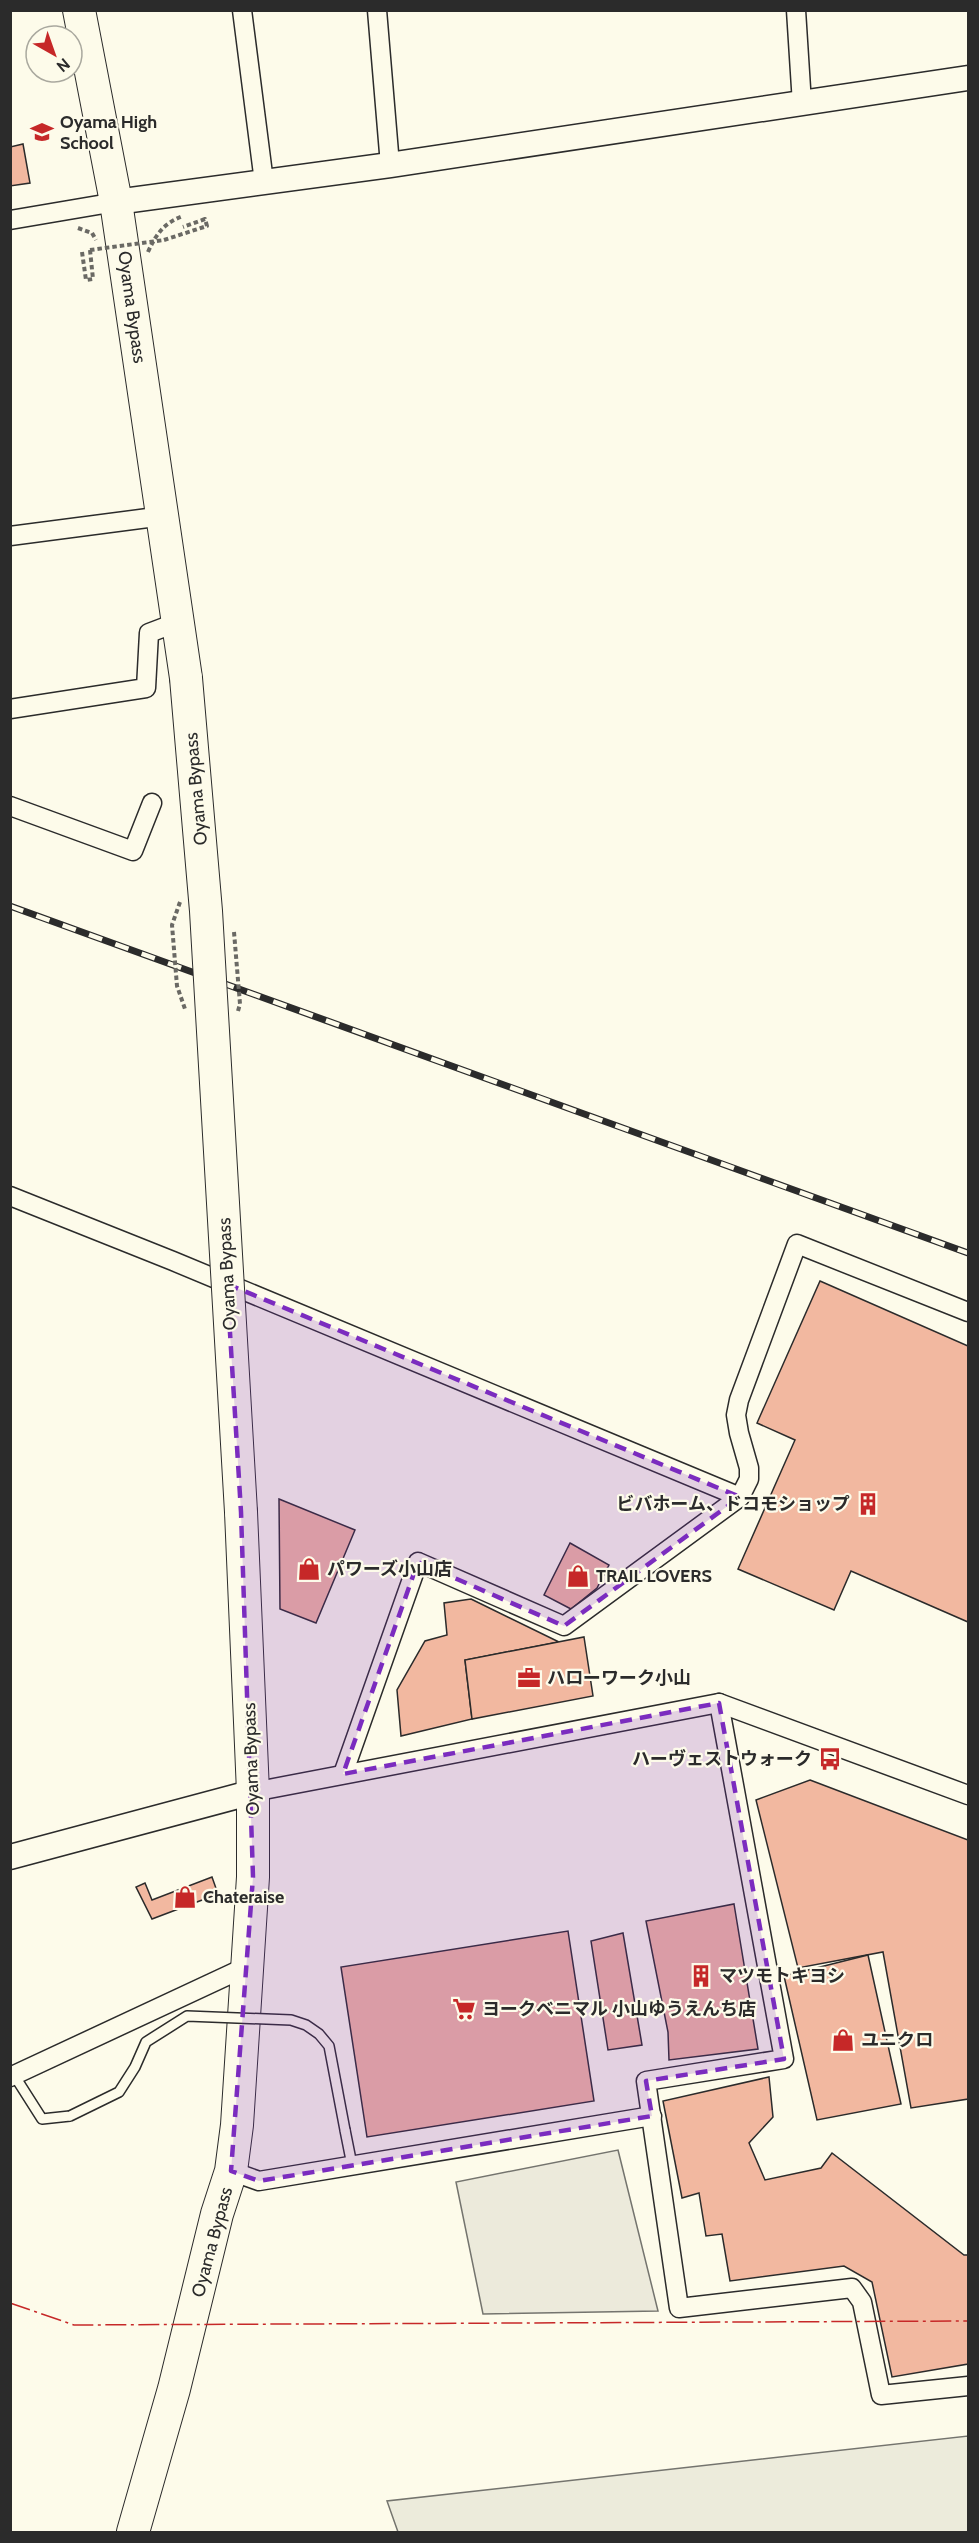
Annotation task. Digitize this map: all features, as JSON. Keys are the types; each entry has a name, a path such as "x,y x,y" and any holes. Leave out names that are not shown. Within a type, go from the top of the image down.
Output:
{"highway":[{"name":"Oyama Bypass","path":"82,11 116,202 186,678 206,911 241,1512 253,1792 253,1877 248,1966 241,2078 231,2171 217,2214 174,2389 133,2532"}],"street":[{"path":"242,10 264,182"},
{"path":"377,10 390,165"},
{"path":"796,10 802,104"},
{"path":"10,220 116,202 390,165 969,78"},
{"path":"10,536 163,516"},
{"path":"10,709 146,688 150,633 178,622"},
{"path":"10,806 133,851 152,802"},
{"path":"10,1196 184,1265 740,1497"},
{"path":"343,1774 418,1562 564,1626 740,1497 748,1479 749,1468 736,1415 739,1400 797,1244 969,1312"},
{"path":"719,1703 784,2059 646,2081 679,2308 852,2288 862,2302 881,2395 969,2386"},
{"path":"10,1857 253,1792 719,1703 969,1795"},
{"path":"12,2074 248,1966"},
{"path":"231,2171 259,2181 652,2116"}],"lane":[{"path":"12,2074 42,2119 70,2116 119,2092 135,2067 146,2042 187,2016 291,2020 306,2025 319,2034 329,2046 352,2165"}],"path":[{"path":"147,261 148,251 158,232 169,222 187,214"},
{"path":"82,252 86,280 93,279 90,250 164,240 207,226 205,219 183,227"}],"highlighted area":[{"path":"227,1284 740,1497 564,1626 418,1562 343,1774 719,1703 784,2059 646,2081 652,2116 259,2181 231,2171 253,1877 241,1512"}],"shaded area":[{"path":"618,2150 658,2311 483,2314 456,2182"},
{"path":"968,2436 968,2532 398,2532 387,2501"}],"building":[{"path":"23,144 30,183 10,186 10,147"},
{"name":"ビバホーム、ドコモショップ","path":"820,1281 968,1346 968,1622 851,1571 834,1610 738,1569 795,1440 757,1423"},
{"name":"パワーズ小山店","path":"279,1499 355,1530 316,1623 280,1609"},
{"name":"TRAIL LOVERS","path":"570,1543 609,1565 597,1588 571,1609 544,1595"},
{"path":"471,1599 559,1642 465,1660 472,1719 401,1736 397,1690 425,1641 447,1635 444,1603"},
{"name":"ハローワーク小山","path":"584,1637 593,1696 472,1719 465,1660"},
{"path":"810,1780 968,1840 968,2099 911,2108 883,1952 798,1968 756,1800"},
{"name":"Chateraise","path":"212,1877 218,1894 152,1919 136,1887 145,1883 152,1900"},
{"name":"マツモトキヨシ","path":"734,1904 758,2049 669,2060 668,2032 646,1921"},
{"name":"ヨークベニマル 小山ゆうえんち店","path":"568,1931 594,2101 367,2137 341,1967"},
{"path":"623,1933 642,2045 608,2050 591,1941"},
{"name":"ユニクロ","path":"868,1955 901,2104 817,2120 784,1976"},
{"path":"769,2077 773,2117 749,2143 765,2180 821,2168 832,2153 964,2255 968,2255 968,2364 892,2377 872,2282 844,2266 730,2281 722,2234 706,2236 699,2193 682,2198 663,2101"}],"railway":[{"path":"10,906 968,1253"}],"power":[{"path":"10,2303 74,2325 968,2321"}],"place":[{"name":"Oyama High School","path":"42,132"},
{"name":"ビバホーム、ドコモショップ","path":"868,1504"},
{"name":"パワーズ小山店","path":"309,1569"},
{"name":"TRAIL LOVERS","path":"578,1576"},
{"name":"ハローワーク小山","path":"529,1678"},
{"name":"ハーヴェストウォーク","path":"830,1759"},
{"name":"Chateraise","path":"185,1897"},
{"name":"マツモトキヨシ","path":"701,1976"},
{"name":"ヨークベニマル 小山ゆうえんち店","path":"464,2009"},
{"name":"ユニクロ","path":"843,2040"}]}
